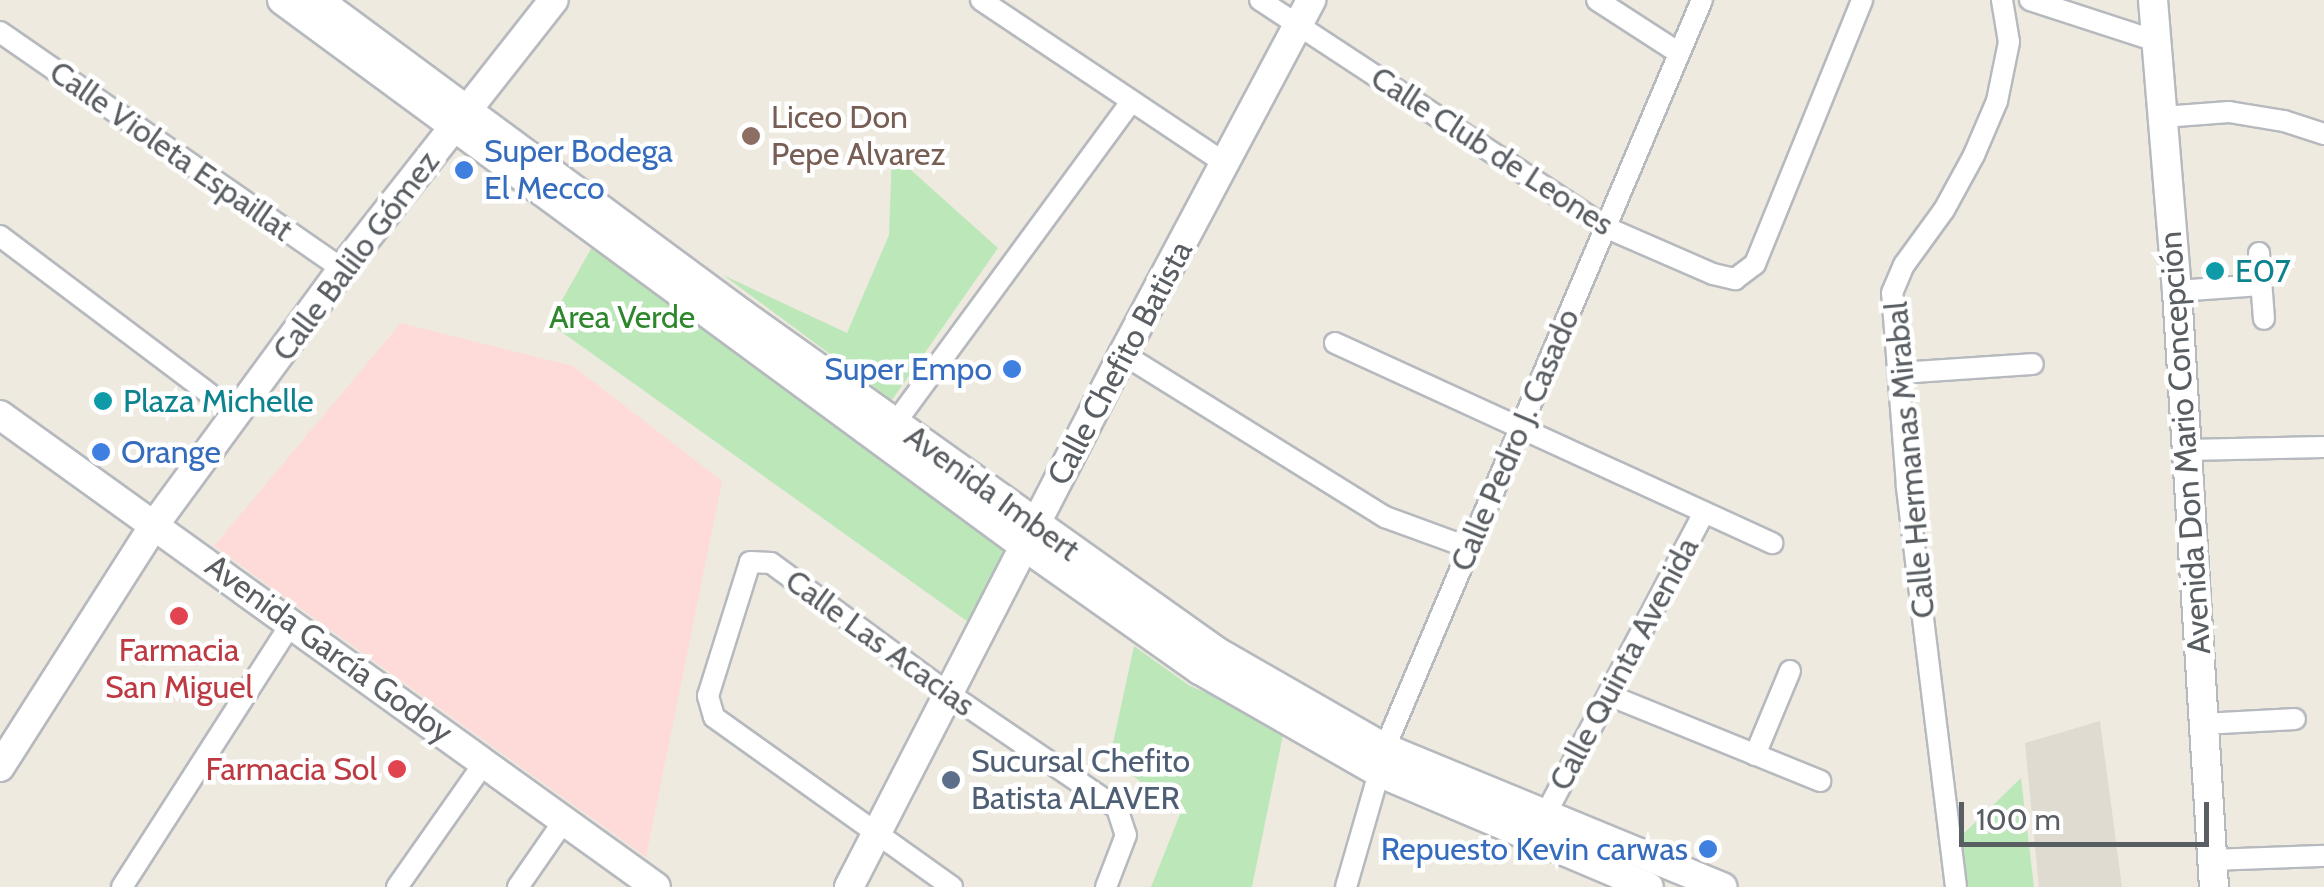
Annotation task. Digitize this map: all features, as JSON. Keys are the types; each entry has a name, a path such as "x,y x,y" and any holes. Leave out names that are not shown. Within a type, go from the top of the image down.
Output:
{"main road":[{"name":"Avenida Imbert","path":"282,0 461,119 1030,536 1382,760 1539,826 1633,884"},
{"name":"Avenida Imbert","path":"318,0 461,119"},
{"name":"Calle Balilo Gómez","path":"0,768 156,524 342,269 554,0"},
{"name":"Calle Chefito Batista","path":"849,887 1122,354 1311,0"},
{"name":"Avenida Don Mario Concepción","path":"2153,0 2178,291 2214,873"},
{"name":"Avenida García Godoy","path":"0,415 656,887"},
{"name":"Avenida Imbert","path":"1539,826 1640,851 1723,887"}],"street":[{"path":"980,0 1226,164"},
{"name":"Calle Club de Leones","path":"1260,0 1605,227 1713,274 1734,278 1755,264 1862,0"},
{"path":"1597,0 1679,53"},
{"name":"Calle Pedro J. Casado","path":"1346,887 1382,760 1702,0"},
{"name":"Calle Hermanas Mirabal","path":"1956,887 1907,486 1892,294 1904,265 1952,196 1997,101 2008,42 2002,0"},
{"path":"2030,0 2156,41"},
{"name":"Calle Violeta Espaillat","path":"0,32 342,269"},
{"path":"889,432 1132,102"},
{"path":"2163,117 2230,112 2284,121 2324,134"},
{"path":"0,236 236,414"},
{"path":"2258,253 2264,319"},
{"path":"2178,291 2261,285"},
{"path":"1335,344 1772,543"},
{"path":"1122,354 1384,517 1470,548"},
{"path":"1898,373 2034,364"},
{"path":"2187,450 2324,447"},
{"name":"Calle Quinta Avenida","path":"1539,826 1704,512"},
{"name":"Calle Las Acacias","path":"952,887 878,830 720,722 710,710 708,696 746,565 754,560 771,563 948,693 1117,808 1126,835 1106,887"},
{"path":"122,887 292,622"},
{"path":"1755,755 1790,671"},
{"path":"1610,696 1820,781"},
{"path":"2203,724 2295,719"},
{"path":"397,887 485,762"},
{"path":"518,887 565,819"},
{"path":"1633,884 1640,851"},
{"path":"2214,873 2324,856"}],"shaded area":[{"path":"401,323 573,366 722,481 646,857 214,546"},
{"path":"2100,721 2122,887 2039,887 2025,743"}],"green space":[{"path":"892,153 998,248 892,400 723,275 847,333 889,235"},
{"name":"Area Verde","path":"596,240 1009,546 971,624 549,323"},
{"path":"1134,646 1190,686 1285,725 1252,887 1151,887 1180,814 1110,757"},
{"path":"2021,778 2034,887 1963,887 1958,839"}],"place":[{"name":"Liceo Don Pepe Alvarez","path":"751,136"},
{"name":"Super Bodega El Mecco","path":"464,170"},
{"name":"E07","path":"2215,271"},
{"name":"Super Empo","path":"1012,369"},
{"name":"Plaza Michelle","path":"103,401"},
{"name":"Orange","path":"101,452"},
{"name":"Farmacia San Miguel","path":"179,616"},
{"name":"Farmacia Sol","path":"397,769"},
{"name":"Sucursal Chefito Batista ALAVER","path":"951,780"},
{"name":"Repuesto Kevin carwas","path":"1708,849"}]}
